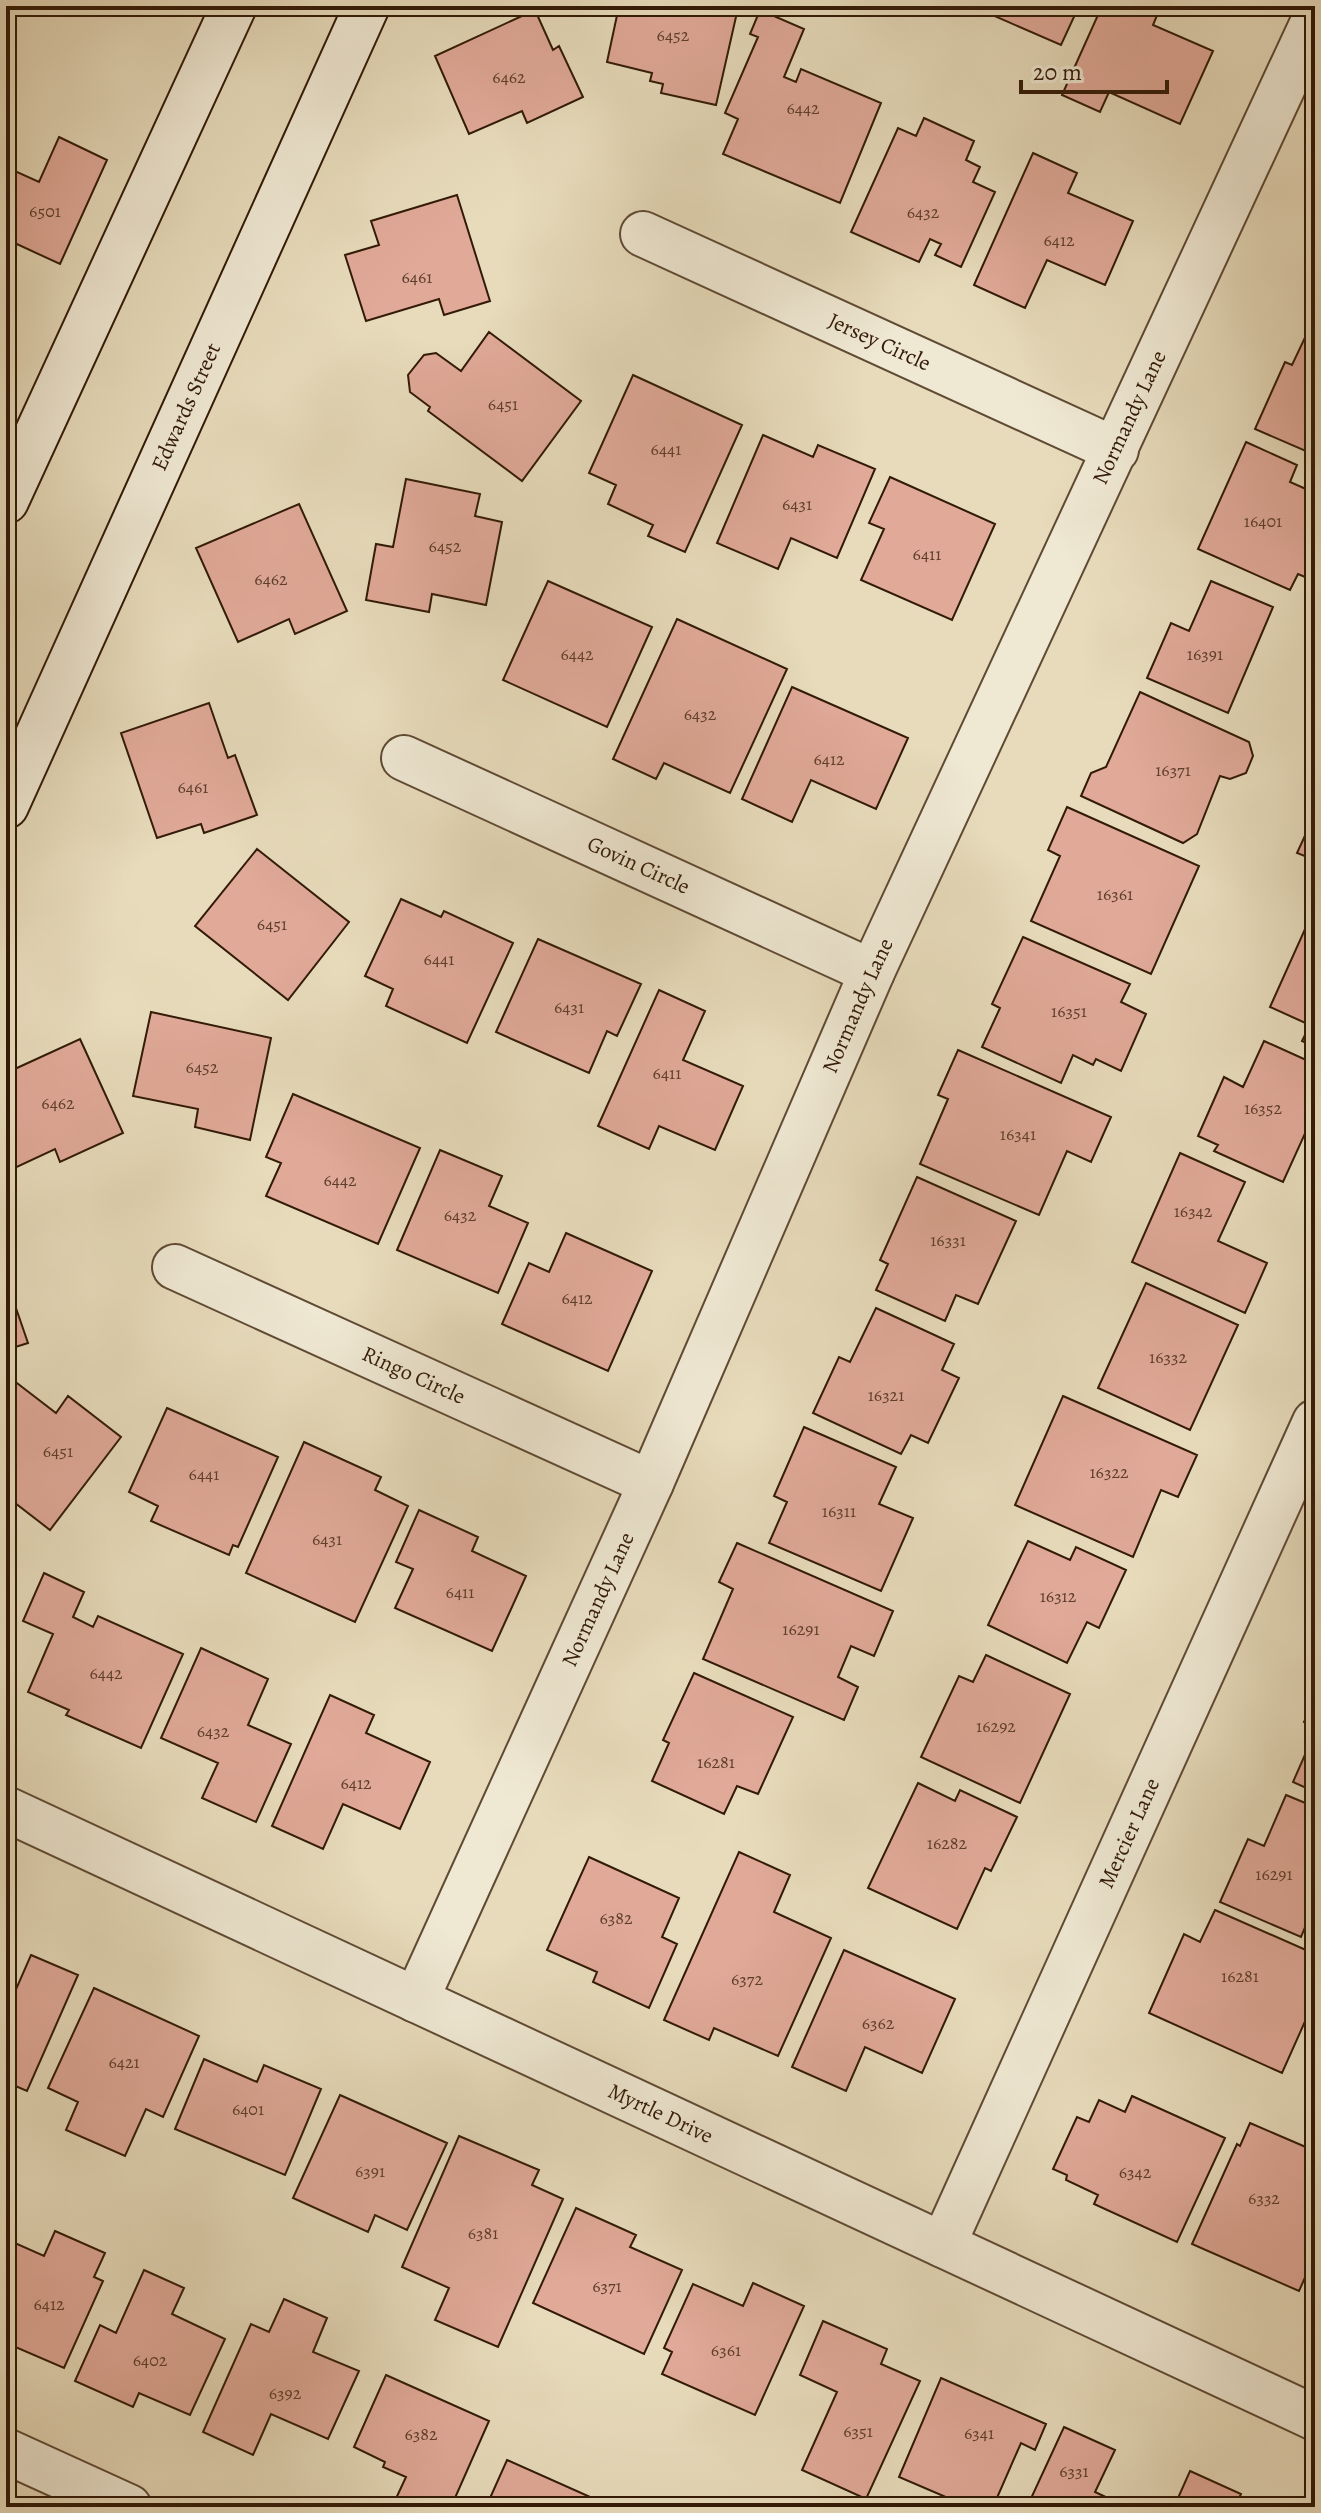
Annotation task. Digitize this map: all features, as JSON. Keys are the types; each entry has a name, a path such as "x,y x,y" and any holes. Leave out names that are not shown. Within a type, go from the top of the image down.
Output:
{"street":[{"path":"6,501 234,6"},
{"name":"Edwards Street","path":"6,806 367,6"},
{"name":"Normandy Lane","path":"416,2000 651,1483 872,972 1315,18"},
{"name":"Jersey Circle","path":"643,234 1116,450"},
{"name":"Govin Circle","path":"404,758 872,972"},
{"name":"Ringo Circle","path":"175,1267 651,1483"},
{"name":"Mercier Lane","path":"943,2245 1315,1422"},
{"name":"Myrtle Drive","path":"6,1809 1315,2418"},
{"path":"6,2451 129,2507"}],"building":[{"path":"619,6 738,8 716,105 661,93 663,84 650,81 652,73 607,62"},
{"path":"985,6 1079,6 1061,45 983,11"},
{"path":"1102,6 1161,6 1153,25 1213,51 1180,124 1109,92 1100,112 1062,95"},
{"path":"535,10 553,50 559,46 583,97 527,123 522,111 469,134 435,56"},
{"path":"760,10 804,29 784,77 796,82 801,69 881,103 840,203 723,154 738,119 725,113 758,37 750,34"},
{"path":"924,118 974,141 966,160 980,167 973,182 995,192 961,267 935,255 941,244 930,239 919,262 851,232 898,128 916,136"},
{"path":"59,137 107,160 60,264 6,239 6,167 39,182"},
{"path":"1033,153 1077,173 1068,193 1133,221 1105,285 1047,260 1025,308 974,285"},
{"path":"457,195 490,301 444,315 439,299 366,321 345,255 379,245 371,221"},
{"path":"1310,327 1315,329 1315,455 1255,429 1285,362 1292,365"},
{"path":"489,332 581,401 522,481 428,411 430,407 410,392 408,375 424,355 436,353 461,371"},
{"path":"633,375 742,425 685,552 648,536 653,525 608,504 616,485 589,473"},
{"path":"763,435 813,457 818,445 875,469 837,558 791,538 778,569 717,543"},
{"path":"1246,442 1297,465 1290,482 1315,493 1315,555 1305,577 1298,574 1290,590 1198,549"},
{"path":"890,477 995,524 952,620 861,580 884,529 869,523"},
{"path":"406,479 480,494 475,516 502,522 486,605 432,594 429,612 366,600 376,544 393,547"},
{"path":"299,504 347,611 295,634 289,619 238,642 196,548"},
{"path":"548,581 652,627 607,727 503,680"},
{"path":"1211,581 1273,607 1228,713 1147,678 1171,623 1189,631"},
{"path":"677,619 787,669 730,793 664,763 656,779 613,759"},
{"path":"792,687 908,738 876,809 811,780 792,822 742,799"},
{"path":"1140,692 1249,742 1253,756 1246,773 1230,779 1220,776 1197,834 1183,843 1081,796 1091,773 1106,767"},
{"path":"209,703 228,758 235,755 257,815 204,833 201,824 157,838 121,733"},
{"path":"1067,807 1199,866 1151,974 1031,921 1060,856 1048,850"},
{"path":"1315,814 1315,860 1297,853"},
{"path":"257,849 349,922 288,1000 195,926"},
{"path":"401,899 441,917 444,911 513,943 467,1043 386,1006 393,989 365,976"},
{"path":"1310,918 1315,920 1315,1047 1302,1041 1310,1025 1270,1007"},
{"path":"1023,937 1130,984 1121,1002 1146,1014 1121,1071 1096,1059 1093,1065 1073,1055 1061,1083 982,1047 1000,1008 992,1004"},
{"path":"538,939 641,984 617,1036 607,1031 589,1073 496,1032"},
{"path":"659,990 705,1011 683,1060 743,1086 715,1150 659,1126 649,1149 598,1126"},
{"path":"151,1012 271,1038 250,1140 195,1127 198,1109 133,1096"},
{"path":"80,1039 123,1133 60,1162 55,1149 6,1172 6,1073"},
{"path":"1264,1041 1315,1064 1315,1133 1307,1129 1283,1182 1214,1151 1218,1145 1198,1136 1224,1077 1243,1087"},
{"path":"958,1050 1111,1117 1091,1162 1067,1151 1039,1215 920,1164 948,1099 938,1095"},
{"path":"293,1094 420,1148 378,1244 266,1196 281,1163 266,1157"},
{"path":"440,1150 502,1176 489,1206 528,1223 498,1293 397,1250"},
{"path":"1180,1153 1245,1182 1218,1241 1267,1263 1245,1313 1132,1262"},
{"path":"917,1177 1016,1221 978,1304 956,1295 945,1321 876,1290 888,1264 880,1260"},
{"path":"566,1233 652,1271 608,1371 502,1324 529,1263 549,1272"},
{"path":"6,1279 28,1343 6,1350"},
{"path":"1146,1283 1238,1325 1190,1430 1098,1388"},
{"path":"876,1308 954,1344 942,1370 959,1378 928,1443 911,1435 901,1454 813,1413 839,1357 850,1362"},
{"path":"13,1380 56,1413 68,1396 121,1437 50,1530 6,1496 6,1483 15,1472 6,1465 6,1389"},
{"path":"1063,1396 1197,1455 1178,1497 1161,1490 1133,1557 1015,1505"},
{"path":"167,1408 278,1457 238,1547 233,1545 229,1555 151,1521 158,1506 129,1492"},
{"path":"804,1427 896,1467 879,1504 913,1518 881,1591 769,1543 787,1502 774,1496"},
{"path":"304,1442 381,1477 375,1490 408,1506 355,1622 246,1573"},
{"path":"419,1510 478,1537 472,1551 526,1576 492,1651 395,1608 413,1569 396,1562"},
{"path":"1028,1541 1070,1560 1076,1547 1126,1570 1099,1628 1087,1622 1067,1663 988,1625"},
{"path":"737,1543 893,1611 874,1656 851,1646 838,1677 858,1687 844,1720 703,1659 733,1589 719,1582"},
{"path":"44,1573 84,1592 73,1617 93,1627 98,1616 183,1654 141,1748 66,1715 69,1710 28,1692 53,1634 23,1621"},
{"path":"201,1648 268,1679 248,1725 291,1744 256,1822 202,1798 218,1763 161,1738"},
{"path":"986,1655 1070,1694 1020,1803 921,1757 959,1676 973,1682"},
{"path":"694,1673 793,1717 758,1794 737,1786 724,1814 652,1781 669,1743 663,1740"},
{"path":"330,1695 374,1715 366,1733 430,1762 400,1829 343,1804 323,1849 272,1826"},
{"path":"1315,1699 1315,1727 1304,1722"},
{"path":"1315,1732 1315,1792 1293,1782"},
{"path":"918,1783 955,1801 960,1790 1017,1817 991,1871 985,1868 957,1929 868,1888"},
{"path":"1286,1795 1315,1807 1315,1915 1311,1913 1301,1937 1220,1902 1248,1839 1264,1846"},
{"path":"739,1852 790,1875 774,1912 831,1938 778,2056 714,2028 709,2040 664,2020"},
{"path":"589,1857 679,1898 662,1937 677,1944 649,2008 593,1982 597,1972 547,1950"},
{"path":"1215,1910 1315,1954 1315,1999 1282,2073 1149,2013 1184,1934 1200,1942"},
{"path":"844,1950 955,1999 922,2073 865,2047 846,2091 792,2067"},
{"path":"31,1955 78,1975 27,2091 6,2082 6,1990 14,1994"},
{"path":"94,1988 199,2036 163,2117 146,2109 125,2156 66,2130 78,2102 48,2088"},
{"path":"204,2059 257,2082 264,2065 321,2089 285,2175 175,2129"},
{"path":"340,2095 447,2143 407,2230 375,2215 368,2232 293,2198"},
{"path":"1132,2096 1225,2138 1177,2242 1094,2204 1098,2195 1066,2180 1067,2175 1053,2169 1077,2117 1089,2122 1099,2100 1125,2112"},
{"path":"1250,2123 1315,2151 1315,2255 1299,2291 1192,2244 1237,2144 1240,2146"},
{"path":"459,2136 539,2170 532,2185 563,2199 498,2347 435,2320 449,2288 402,2267"},
{"path":"576,2208 636,2235 630,2247 682,2270 644,2354 533,2303"},
{"path":"55,2231 105,2253 94,2277 103,2281 64,2368 6,2343 11,2329 6,2327 6,2239 44,2256"},
{"path":"144,2270 184,2288 172,2314 225,2339 190,2415 139,2393 133,2407 75,2381 100,2325 116,2333"},
{"path":"753,2283 804,2306 755,2415 662,2374 672,2352 664,2348 693,2284 743,2306"},
{"path":"284,2299 327,2318 313,2352 359,2371 328,2439 271,2414 253,2455 203,2432 251,2324 269,2332"},
{"path":"823,2321 887,2349 881,2364 920,2381 866,2499 802,2470 837,2392 800,2375"},
{"path":"386,2375 489,2421 451,2507 392,2507 406,2477 383,2467 385,2462 354,2447"},
{"path":"941,2378 1046,2424 1035,2450 1021,2443 993,2507 969,2507 899,2477"},
{"path":"1064,2427 1115,2450 1095,2492 1127,2507 1027,2507"},
{"path":"507,2460 597,2500 594,2507 486,2507"},
{"path":"1190,2471 1241,2494 1235,2507 1174,2507"}]}
